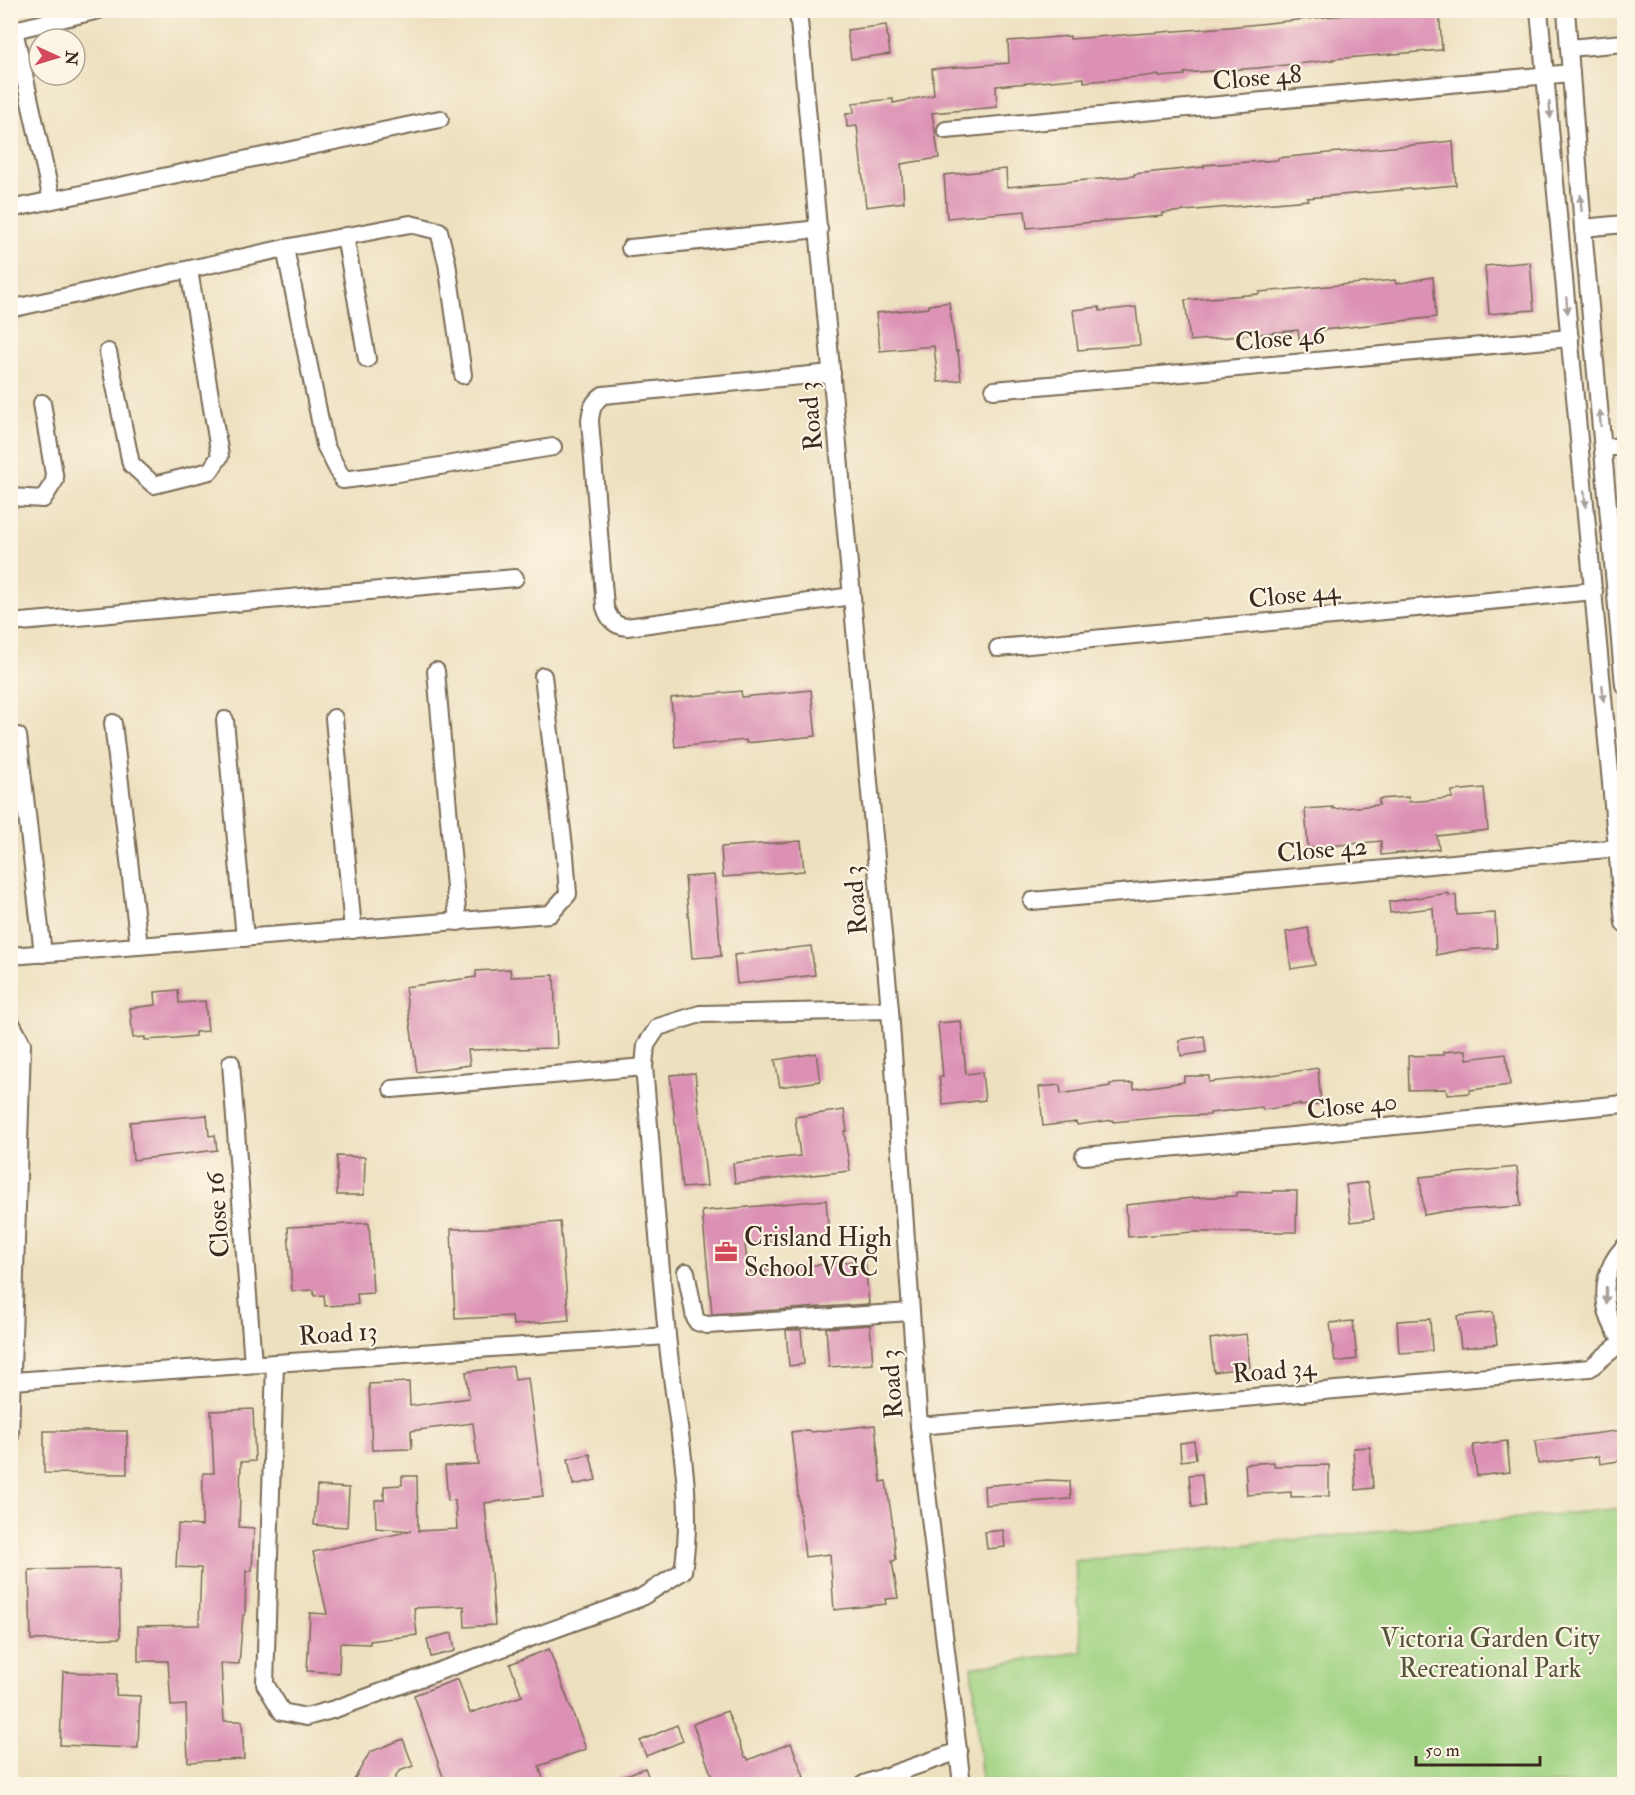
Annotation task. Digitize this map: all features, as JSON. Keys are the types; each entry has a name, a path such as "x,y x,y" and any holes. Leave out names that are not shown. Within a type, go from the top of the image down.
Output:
{"street":[{"path":"52,200 12,30 99,10"},
{"name":"Road 3","path":"798,10 890,1010 919,1426 962,1785"},
{"path":"1539,10 1624,923"},
{"path":"1566,10 1624,685"},
{"path":"1569,48 1624,43"},
{"name":"Close 48","path":"946,130 1571,73"},
{"path":"10,209 440,119"},
{"path":"10,309 410,224 439,231 447,263 463,375"},
{"path":"1583,228 1624,224"},
{"path":"630,248 819,230"},
{"path":"345,237 367,359"},
{"path":"285,249 325,445 343,480 553,447"},
{"path":"108,352 131,464 154,485 210,471 220,456 189,270"},
{"name":"Close 46","path":"994,390 1570,338"},
{"path":"832,373 603,395 596,400 591,410 590,422 606,607 614,623 619,627 627,627 852,596"},
{"path":"10,497 43,499 55,480 42,403"},
{"path":"1603,448 1624,446"},
{"path":"10,622 516,578"},
{"name":"Close 44","path":"998,648 1594,591"},
{"path":"1598,638 1620,636"},
{"path":"436,671 458,922"},
{"path":"10,956 550,914 568,894 543,676"},
{"path":"334,718 353,930"},
{"path":"225,720 245,938"},
{"path":"113,723 139,946"},
{"path":"18,736 43,954"},
{"name":"Close 42","path":"1032,901 1617,848"},
{"path":"275,1363 265,1684 282,1712 306,1717 335,1709 640,1598 682,1571 687,1544 687,1500 667,1336 644,1067 646,1045 658,1027 699,1014 890,1010"},
{"path":"10,1021 22,1044 12,1298 13,1381 10,1436"},
{"name":"Close 16","path":"231,1063 254,1364"},
{"path":"392,1089 644,1067"},
{"name":"Close 40","path":"1084,1156 1624,1104"},
{"path":"1624,1247 1616,1256 1607,1277 1605,1300 1610,1322 1624,1342"},
{"path":"686,1272 695,1318 697,1322 707,1325 911,1312"},
{"name":"Road 13","path":"13,1381 667,1336"},
{"name":"Road 34","path":"919,1426 1590,1368 1624,1342"},
{"path":"864,1785 959,1751"}],"green space":[{"name":"Victoria Garden City Recreational Park","path":"1624,1508 1624,1784 982,1784 972,1667 1082,1652 1075,1561"}],"building":[{"path":"1395,10 1439,10 1442,50 1184,73 1185,75 1159,77 1158,75 1084,82 1084,78 996,86 997,107 932,113 939,158 901,164 904,202 866,207 857,126 847,127 846,114 854,113 853,103 893,99 893,103 934,95 932,69 1009,63 1008,41 1070,36 1070,39 1229,27"},
{"path":"886,25 890,54 851,59 847,30"},
{"path":"1453,141 1456,185 1307,198 1308,200 1163,213 1163,216 1027,228 1025,211 947,218 944,175 1006,169 1007,187 1134,176 1134,174 1204,167 1204,165 1278,160 1278,158"},
{"path":"1530,262 1534,310 1489,314 1485,266"},
{"path":"1433,277 1436,317 1315,331 1315,342 1300,344 1298,330 1190,341 1185,300 1395,280 1396,284"},
{"path":"949,302 961,380 938,382 934,346 880,351 876,313 929,308 929,305"},
{"path":"1099,307 1100,311 1136,307 1140,345 1078,350 1073,310"},
{"path":"811,690 816,736 675,747 671,698 741,691 742,697"},
{"path":"1484,788 1488,830 1437,836 1439,849 1381,855 1381,841 1308,848 1305,809 1379,805 1379,799 1408,797 1409,802 1452,798 1452,791"},
{"path":"801,841 804,871 723,877 721,847"},
{"path":"714,875 721,956 692,958 685,877"},
{"path":"1449,893 1449,896 1456,895 1457,915 1495,913 1497,948 1461,950 1436,955 1433,908 1390,913 1389,902"},
{"path":"1308,928 1315,965 1291,969 1286,932"},
{"path":"811,946 815,975 737,984 734,955"},
{"path":"510,969 511,977 554,975 557,1048 468,1050 470,1065 417,1072 405,987 476,977 476,971"},
{"path":"178,990 179,1003 205,1001 208,1031 195,1032 195,1036 176,1038 145,1040 145,1037 133,1038 130,1008 156,1005 155,992"},
{"path":"961,1021 966,1074 982,1072 985,1100 943,1105 939,1077 943,1077 938,1023"},
{"path":"1204,1036 1206,1052 1181,1056 1179,1040"},
{"path":"1466,1050 1467,1059 1506,1054 1510,1085 1447,1095 1446,1089 1409,1090 1408,1056 1444,1055 1443,1052"},
{"path":"816,1053 820,1081 780,1087 775,1060"},
{"path":"1318,1068 1321,1104 1300,1106 1300,1104 1263,1110 1262,1107 1210,1113 1210,1115 1113,1122 1113,1120 1077,1125 1076,1122 1043,1126 1039,1087 1060,1085 1061,1094 1110,1086 1110,1084 1133,1083 1134,1089 1184,1082 1184,1076 1209,1076 1209,1082"},
{"path":"695,1073 707,1186 682,1188 670,1075"},
{"path":"844,1110 847,1131 844,1131 850,1171 735,1183 733,1163 800,1156 795,1117"},
{"path":"207,1115 209,1136 215,1135 217,1150 133,1160 130,1122"},
{"path":"337,1156 365,1157 364,1195 337,1195"},
{"path":"1517,1167 1521,1206 1446,1211 1424,1215 1420,1177"},
{"path":"1368,1182 1374,1219 1351,1222 1346,1185"},
{"path":"1273,1191 1297,1191 1296,1232 1193,1232 1128,1237 1126,1205 1237,1196 1237,1192 1273,1193"},
{"name":"Crisland High School VGC","path":"826,1200 829,1236 745,1244 748,1272 865,1260 869,1304 712,1314 702,1211"},
{"path":"560,1222 569,1320 513,1325 512,1316 455,1319 451,1229"},
{"path":"369,1223 373,1293 357,1294 358,1304 325,1306 324,1295 314,1296 314,1290 292,1291 288,1227"},
{"path":"1493,1312 1497,1344 1461,1348 1457,1316"},
{"path":"1430,1319 1432,1351 1399,1353 1397,1321"},
{"path":"1353,1321 1357,1359 1335,1362 1330,1323"},
{"path":"870,1325 873,1364 829,1367 826,1328"},
{"path":"786,1330 801,1330 804,1364 789,1366"},
{"path":"1246,1334 1250,1367 1214,1372 1210,1339"},
{"path":"513,1366 515,1380 528,1378 543,1496 485,1503 495,1625 465,1627 464,1606 414,1608 417,1635 370,1641 370,1644 340,1643 339,1673 307,1671 310,1613 327,1614 313,1552 411,1531 376,1528 375,1500 384,1500 384,1486 402,1485 402,1476 417,1476 418,1531 457,1529 455,1500 448,1501 445,1466 478,1464 473,1423 411,1431 412,1449 372,1450 369,1384 409,1382 410,1406 469,1398 466,1372"},
{"path":"253,1409 255,1461 241,1462 239,1527 254,1528 252,1571 246,1571 245,1615 243,1615 239,1664 221,1663 224,1721 242,1721 244,1759 188,1762 186,1705 171,1706 168,1661 138,1661 138,1626 199,1625 201,1568 176,1567 178,1524 202,1526 203,1473 214,1473 211,1411"},
{"path":"875,1425 881,1482 886,1481 892,1520 896,1560 892,1561 898,1598 885,1599 886,1604 834,1610 830,1554 805,1557 791,1432"},
{"path":"1624,1430 1624,1460 1600,1464 1599,1456 1538,1464 1535,1441"},
{"path":"44,1431 127,1431 127,1474 44,1473"},
{"path":"1194,1441 1196,1459 1181,1461 1180,1443"},
{"path":"1507,1441 1510,1472 1477,1476 1473,1445"},
{"path":"1370,1447 1373,1488 1356,1490 1353,1448"},
{"path":"590,1454 596,1480 573,1485 568,1459"},
{"path":"1274,1462 1274,1466 1329,1465 1329,1496 1291,1497 1291,1492 1247,1495 1245,1464"},
{"path":"1202,1474 1205,1506 1192,1507 1189,1475"},
{"path":"1047,1480 1070,1481 1071,1499 985,1505 984,1486"},
{"path":"317,1486 349,1488 347,1527 314,1525"},
{"path":"1003,1530 1005,1547 987,1549 985,1532"},
{"path":"119,1568 120,1638 31,1640 29,1570"},
{"path":"452,1633 455,1651 431,1657 427,1639"},
{"path":"549,1649 586,1749 539,1766 545,1785 446,1785 414,1695 458,1679 470,1713 522,1696 510,1664"},
{"path":"63,1672 117,1674 116,1695 140,1696 138,1748 60,1745"},
{"path":"727,1711 748,1760 791,1743 804,1777 787,1785 715,1785 693,1724"},
{"path":"677,1725 683,1741 646,1756 640,1741"},
{"path":"403,1739 413,1766 399,1771 391,1785 351,1785 370,1752"},
{"path":"645,1768 652,1785 604,1785 604,1783"}],"place":[{"name":"Crisland High School VGC","path":"726,1252"}]}
